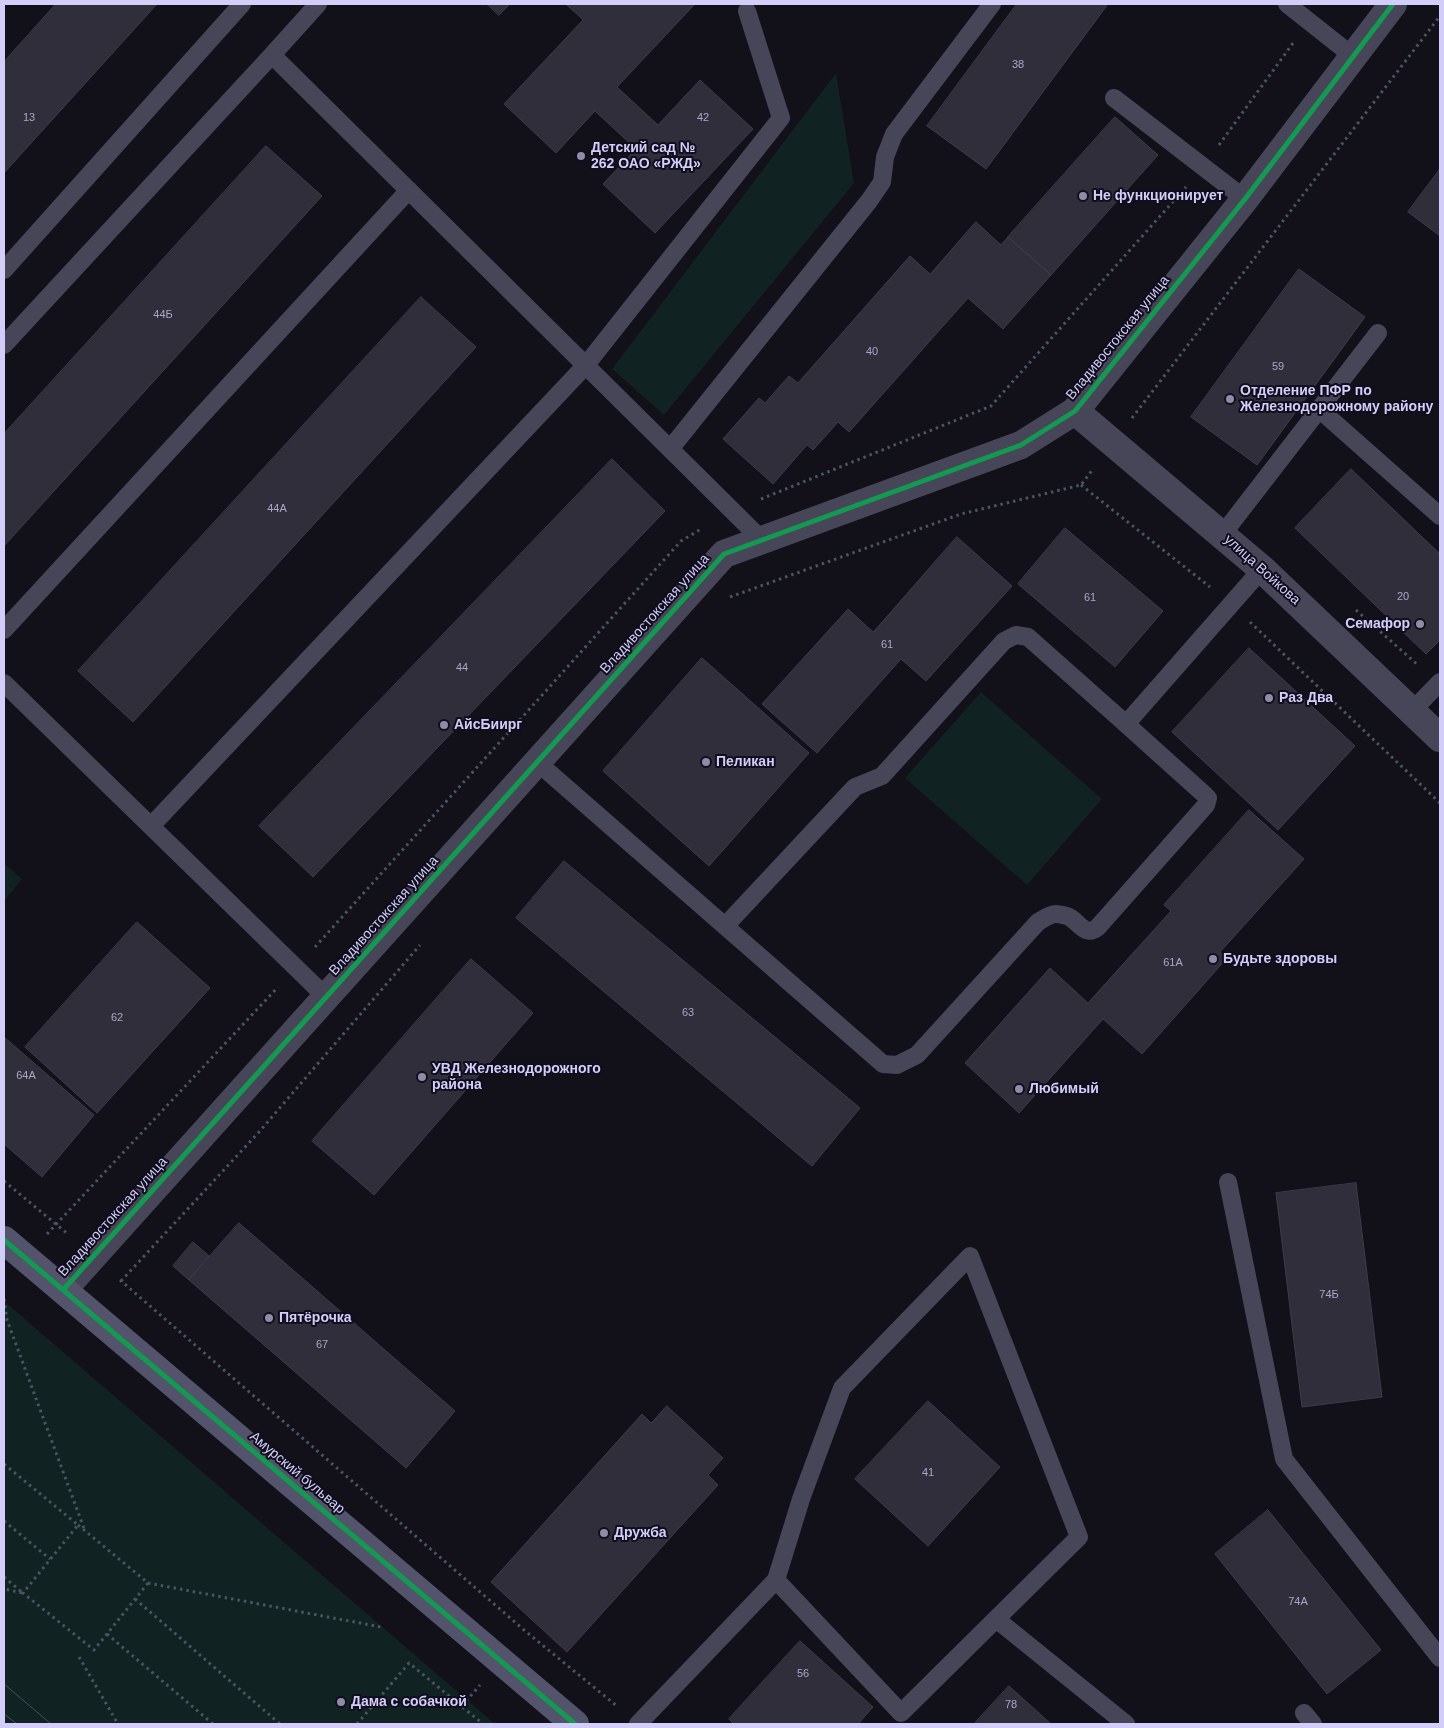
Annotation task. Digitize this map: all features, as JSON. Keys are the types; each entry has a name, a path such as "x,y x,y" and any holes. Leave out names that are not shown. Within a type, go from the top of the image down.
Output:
{"street":[{"name":"Владивостокская улица","path":"63,1290 724,554 1021,445 1075,411 1245,199 1393,4"},
{"name":"улица Войкова","path":"1075,411 1262,569 1440,738"},
{"name":"Амурский бульвар","path":"4,1240 575,1724"}],"lane":[{"path":"4,270 242,4"},
{"path":"4,346 318,4"},
{"path":"670,449 869,201 882,182 885,157 894,134 992,4"},
{"path":"1287,4 1354,57"},
{"path":"151,826 586,365 781,118 747,11"},
{"path":"272,55 761,539"},
{"path":"1114,98 1245,199"},
{"path":"4,630 409,190"},
{"path":"1222,535 1378,333"},
{"path":"1319,409 1440,516"},
{"path":"1126,724 1262,569"},
{"path":"537,762 883,1064 897,1065 917,1055 1038,922 1054,914 1070,917 1088,931 1098,927 1208,802 1206,796 1028,637 1016,635 1004,641 882,776 855,786 726,925"},
{"path":"1412,711 1440,682"},
{"path":"4,683 326,997"},
{"path":"1228,1182 1284,1459 1440,1658"},
{"path":"638,1724 776,1580 801,1499 842,1388 970,1256 1079,1537 901,1713 776,1580"},
{"path":"996,1619 1126,1724"}],"path":[{"path":"729,597 961,514 1081,485 1440,16"},
{"path":"1081,485 1231,604 1440,803"},
{"path":"121,1281 259,1132 426,938"},
{"path":"4,1181 57,1224 524,1630 638,1724"},
{"path":"4,1299 7,1320 85,1532"},
{"path":"4,1464 148,1583 381,1627"},
{"path":"4,1521 50,1559"},
{"path":"23,1593 78,1525"},
{"path":"4,1577 94,1650 148,1583"},
{"path":"4,1589 23,1593"},
{"path":"135,1599 280,1724"},
{"path":"107,1634 213,1724"},
{"path":"79,1657 118,1724"},
{"path":"356,1724 409,1664 483,1724"}],"shaded area":[{"path":"836,73 854,183 664,415 612,369"},
{"path":"981,692 1102,799 1027,885 905,778"},
{"path":"4,863 22,879 4,901"},
{"path":"4,1301 495,1724 4,1724"}],"building":[{"path":"56,4 157,4 4,173 4,62"},
{"path":"487,4 510,4 499,15"},
{"path":"566,4 695,4 617,87 658,125 700,80 753,129 655,233 603,184 636,149 595,111 556,153 504,104 583,20"},
{"path":"1017,4 1108,4 986,169 927,126"},
{"path":"1115,117 1158,155 1051,275 1008,237"},
{"path":"266,146 322,196 4,546 4,434"},
{"path":"1440,169 1440,236 1408,212"},
{"path":"976,222 1001,245 1008,237 1051,275 1003,329 968,298 849,432 838,422 813,450 807,445 773,484 723,439 759,398 765,403 789,376 798,383 910,256 930,274"},
{"path":"1299,269 1365,317 1257,465 1191,417"},
{"path":"421,297 476,347 133,722 78,671"},
{"path":"612,459 665,511 313,877 259,826"},
{"path":"1351,469 1440,554 1440,640 1426,654 1295,528"},
{"path":"1065,528 1163,611 1115,667 1018,584"},
{"path":"957,537 1012,586 926,681 901,659 817,753 762,704 848,609 873,632"},
{"path":"1249,648 1355,746 1278,830 1172,732"},
{"name":"Пеликан","path":"702,658 809,753 709,866 603,771"},
{"path":"1249,810 1304,859 1220,952 1227,958 1142,1054 1103,1019 1019,1113 965,1063 1050,968 1088,1003 1171,911 1164,905"},
{"path":"564,861 860,1108 812,1166 516,918"},
{"path":"137,922 210,988 97,1113 25,1047"},
{"name":"УВД Железнодорожного района","path":"471,959 533,1013 374,1195 312,1141"},
{"path":"4,1037 94,1115 42,1177 4,1144"},
{"path":"1356,1183 1382,1397 1302,1407 1276,1193"},
{"path":"239,1223 455,1411 406,1468 189,1280"},
{"path":"193,1242 209,1256 189,1280 173,1266"},
{"path":"928,1401 1000,1467 928,1546 855,1479"},
{"name":"Дружба","path":"667,1406 723,1458 708,1475 718,1485 567,1652 491,1582 642,1414 651,1423"},
{"path":"1268,1510 1381,1650 1327,1694 1215,1554"},
{"path":"800,1641 873,1707 858,1724 734,1724 729,1719"},
{"path":"1009,1686 1051,1724 974,1724"}],"tram line":[{"path":"4,1684 51,1724"},
{"path":"4,1714 17,1724"}],"cycle path":[{"path":"63,1290 724,554 1021,445 1075,411 1245,199 1393,4"},
{"path":"4,1240 575,1724"}],"place":[{"name":"Детский сад № 262 ОАО «РЖД»","path":"581,156"},
{"name":"Не функционирует","path":"1083,196"},
{"name":"Отделение ПФР по Железнодорожному району","path":"1230,399"},
{"name":"Семафор","path":"1420,624"},
{"name":"Раз Два","path":"1269,698"},
{"name":"АйсБиирг","path":"444,725"},
{"name":"Пеликан","path":"706,762"},
{"name":"Будьте здоровы","path":"1213,959"},
{"name":"УВД Железнодорожного района","path":"422,1077"},
{"name":"Любимый","path":"1019,1089"},
{"name":"Пятёрочка","path":"269,1318"},
{"name":"Дружба","path":"604,1533"},
{"name":"Дама с собачкой","path":"341,1702"}]}
